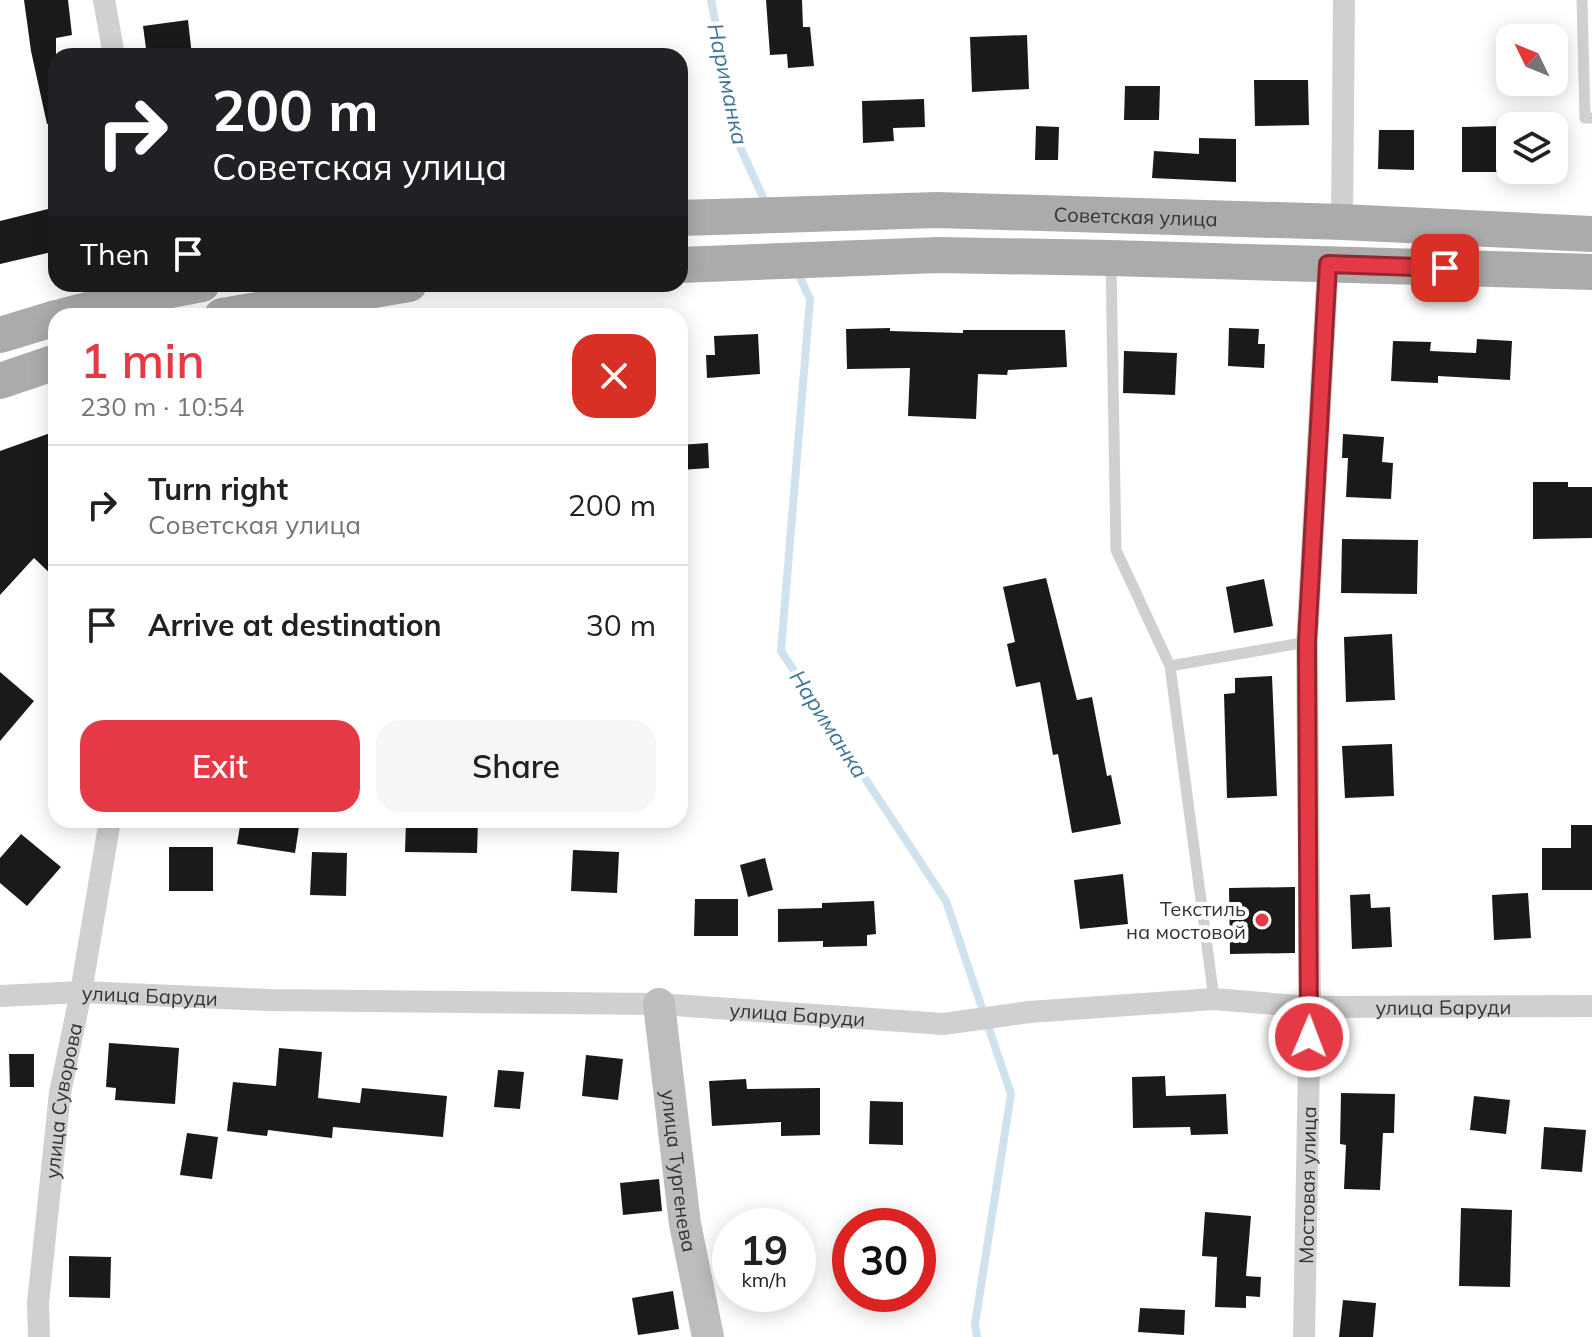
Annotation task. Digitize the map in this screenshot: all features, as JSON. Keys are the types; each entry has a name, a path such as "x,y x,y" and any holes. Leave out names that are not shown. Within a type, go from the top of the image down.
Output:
{"main road":[{"name":"Советская улица","path":"688,218 937,210 1342,222 1592,234"},
{"name":"Советская улица","path":"688,265 938,255 1592,272"},
{"path":"90,308 141,292"},
{"path":"269,308 362,292"},
{"path":"0,335 48,320"},
{"path":"0,381 48,365"}],"street":[{"path":"104,0 113,48"},
{"path":"1342,222 1344,0"},
{"name":"Мостовая улица","path":"1304,1337 1310,1007 1307,642 1328,264"},
{"name":"улица Суворова","path":"39,1337 38,1303 60,1093 81,992 109,828"},
{"name":"улица Баруди","path":"0,996 81,992 269,1000 659,1004 943,1024 1029,1012 1214,999 1310,1007 1592,1006"},
{"name":"улица Тургенева","path":"659,1004 685,1224 708,1337"}],"lane":[{"path":"1582,0 1585,118 1592,118"},
{"path":"1111,258 1116,550 1170,666 1214,999"},
{"path":"1170,666 1307,642"}],"building":[{"path":"24,0 68,0 72,35 56,38 56,48 48,48 48,124 47,124 31,51"},
{"path":"766,0 802,0 803,27 810,27 814,66 788,68 787,54 770,55"},
{"path":"188,20 191,48 146,48 143,26"},
{"path":"1027,35 1029,89 972,92 970,37"},
{"path":"1254,80 1308,80 1309,125 1255,126"},
{"path":"1125,86 1160,86 1159,120 1124,120"},
{"path":"924,99 925,127 893,128 894,141 863,143 862,101"},
{"path":"1036,126 1059,127 1058,160 1035,160"},
{"path":"1496,126 1496,172 1462,172 1462,127"},
{"path":"1379,130 1414,130 1414,170 1378,169"},
{"path":"1199,138 1236,139 1236,182 1152,178 1154,151 1199,154"},
{"path":"48,209 48,253 0,264 0,221"},
{"path":"890,328 890,331 963,333 963,330 1065,330 1067,367 1008,370 1007,375 978,374 976,419 908,416 910,368 847,369 846,329"},
{"path":"1229,328 1259,329 1258,344 1265,344 1264,368 1228,366"},
{"path":"758,334 760,374 707,378 706,355 715,355 714,336"},
{"path":"1477,339 1512,341 1510,380 1438,376 1438,383 1391,381 1393,341 1431,342 1430,351 1476,353"},
{"path":"1124,351 1177,353 1175,395 1123,393"},
{"path":"48,434 48,571 34,558 0,595 0,451"},
{"path":"1343,434 1384,437 1382,462 1393,463 1391,499 1346,497 1348,458 1342,458"},
{"path":"708,443 709,468 688,469 688,444"},
{"path":"1533,482 1568,482 1568,487 1592,487 1592,538 1533,539"},
{"path":"1342,539 1418,540 1417,594 1341,593"},
{"path":"1046,578 1077,700 1092,697 1107,776 1111,775 1121,824 1072,833 1058,754 1053,755 1040,682 1016,687 1007,644 1015,642 1003,587"},
{"path":"1264,579 1273,626 1234,633 1226,587"},
{"path":"1392,634 1395,700 1346,702 1344,637"},
{"path":"0,672 34,701 0,741"},
{"path":"1272,676 1277,796 1227,798 1224,694 1235,693 1235,678"},
{"path":"1392,744 1394,796 1345,798 1342,746"},
{"path":"1571,825 1592,825 1592,890 1542,890 1542,848 1571,848"},
{"path":"240,828 299,828 295,853 237,844"},
{"path":"406,828 478,828 477,853 405,852"},
{"path":"21,834 61,867 27,906 0,883 0,858"},
{"path":"169,847 213,847 213,891 169,891"},
{"path":"573,850 619,852 617,893 571,891"},
{"path":"312,852 347,853 346,896 310,895"},
{"path":"765,858 773,890 748,897 740,865"},
{"path":"1123,874 1128,924 1080,929 1074,880"},
{"name":"Текстиль на мостовой","path":"1295,887 1295,953 1230,954 1229,888"},
{"path":"1528,893 1531,938 1494,940 1492,895"},
{"path":"1370,894 1371,908 1390,907 1392,947 1352,949 1350,895"},
{"path":"695,899 738,899 738,936 694,936"},
{"path":"874,901 876,934 867,935 867,946 823,947 823,941 778,942 778,909 822,908 822,903"},
{"path":"109,1043 179,1048 175,1104 115,1100 116,1088 106,1087"},
{"path":"279,1048 322,1052 318,1098 360,1103 362,1088 447,1096 443,1137 333,1127 332,1138 268,1130 267,1136 227,1131 233,1082 276,1086"},
{"path":"9,1054 34,1054 34,1087 10,1087"},
{"path":"586,1055 623,1059 618,1100 582,1096"},
{"path":"498,1070 524,1072 520,1109 494,1107"},
{"path":"1165,1076 1166,1096 1226,1094 1228,1134 1191,1135 1190,1127 1133,1128 1132,1077"},
{"path":"746,1079 747,1089 820,1088 820,1135 781,1136 781,1122 712,1126 709,1081"},
{"path":"1341,1093 1395,1094 1394,1133 1383,1133 1380,1190 1344,1189 1346,1145 1340,1144"},
{"path":"1474,1096 1510,1100 1506,1134 1470,1130"},
{"path":"870,1101 903,1102 903,1145 869,1144"},
{"path":"1544,1127 1586,1130 1582,1172 1541,1169"},
{"path":"187,1133 218,1137 212,1179 180,1175"},
{"path":"659,1179 662,1211 623,1215 620,1183"},
{"path":"1461,1208 1512,1210 1510,1287 1459,1286"},
{"path":"1205,1212 1251,1216 1246,1276 1261,1277 1260,1297 1246,1296 1246,1308 1215,1307 1217,1257 1202,1256"},
{"path":"69,1256 111,1257 110,1298 69,1297"},
{"path":"673,1291 679,1329 638,1335 632,1298"},
{"path":"1343,1300 1376,1303 1373,1337 1339,1337"},
{"path":"1140,1308 1185,1310 1184,1335 1138,1332"}],"waterway":[{"name":"Нариманка","path":"711,0 740,147 767,206"},
{"name":"Нариманка","path":"796,269 810,299 781,651 946,901 1011,1094 975,1324 977,1337"}],"place":[{"name":"Текстиль на мостовой","path":"1262,920"}],"route":[{"path":"1309,1037 1307,642 1328,264 1445,268"}]}
